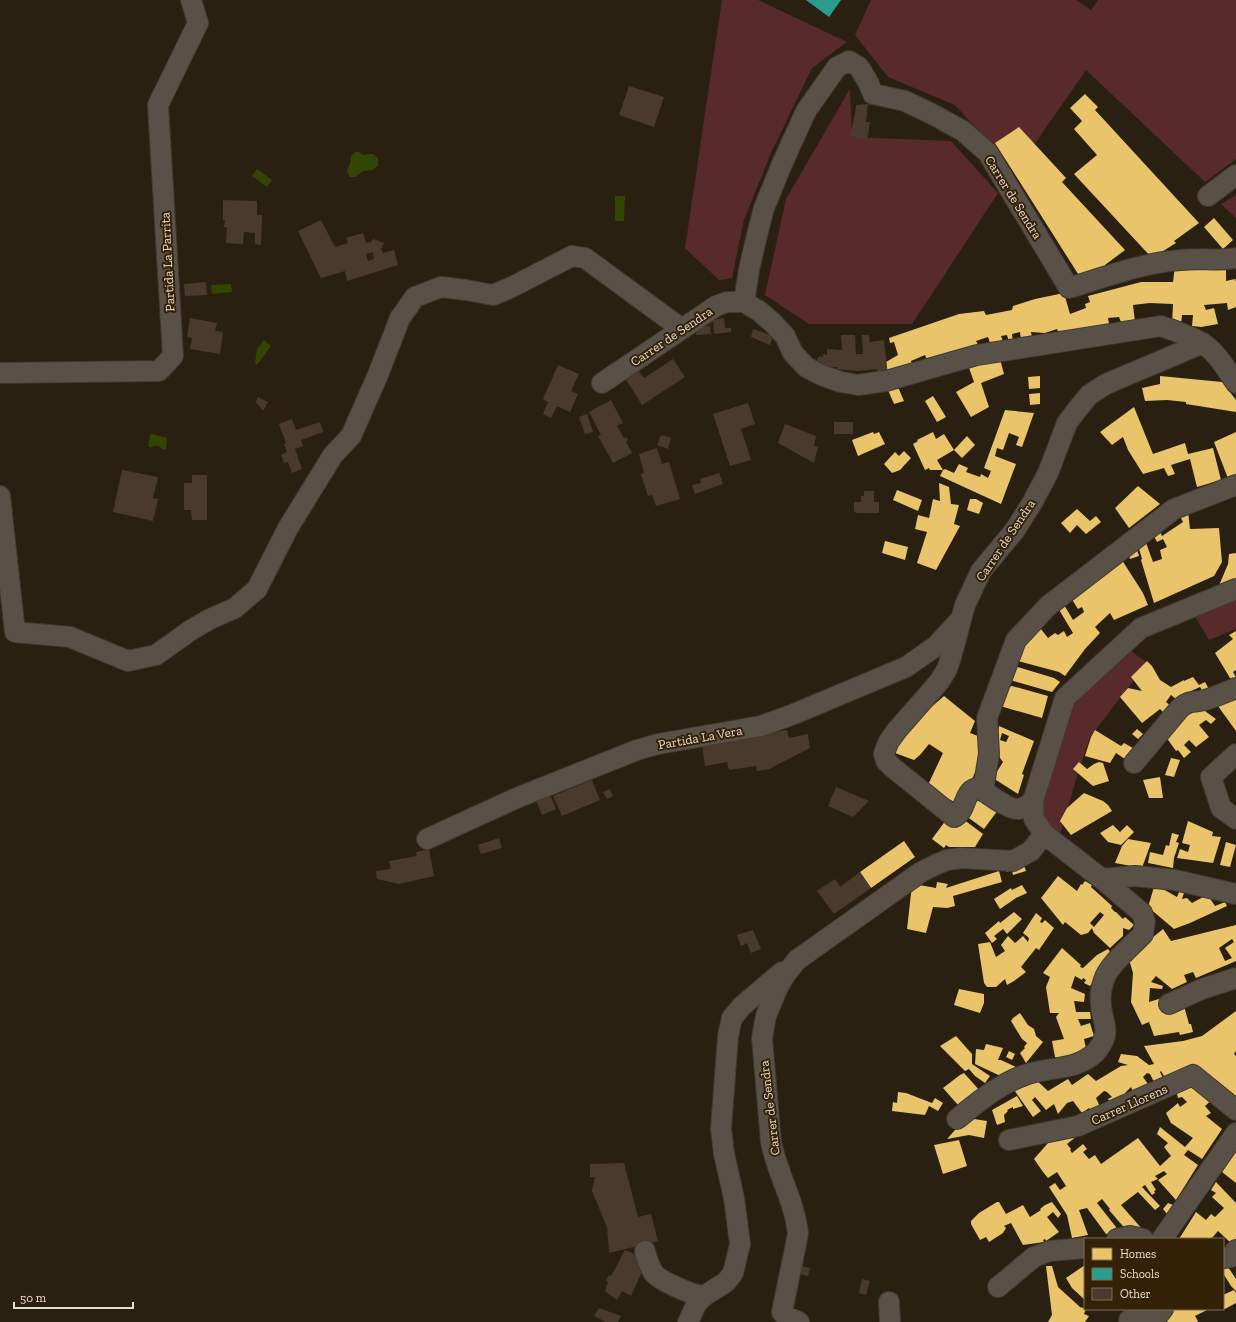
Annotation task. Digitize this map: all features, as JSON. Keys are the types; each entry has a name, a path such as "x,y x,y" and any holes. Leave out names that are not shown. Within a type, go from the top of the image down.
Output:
{"street":[{"name":"Partida La Parrita","path":"0,373 159,371 173,356 158,105 198,23 191,0"},
{"name":"Carrer de Sendra","path":"602,383 716,306 727,302 744,302 749,270 764,208 782,164 806,111 837,67 849,61 859,67 873,94 905,101 934,115 963,131 988,153 1069,288 1148,265 1180,260 1236,258"},
{"path":"1208,196 1236,175"},
{"path":"0,496 15,632 70,637 128,661 156,655 191,630 210,619 235,608 257,589 288,528 333,455 351,436 377,378 400,318 415,297 441,287 493,295 510,288 572,256 585,258 682,329"},
{"path":"744,302 759,311 772,322 785,336 793,353 806,367 821,375 841,382 858,385 886,382 977,355 1161,326 1203,343 1217,356 1236,383"},
{"name":"Carrer de Sendra","path":"983,791 979,788 971,790 960,813 954,816 892,768 886,761 884,754 889,741 896,730 939,682 947,669 965,604 981,571 1015,530 1048,473 1067,423 1089,395 1106,384 1203,343"},
{"path":"1033,801 1020,809 1011,808 983,791 989,754 987,718 1016,640 1048,606 1174,509 1236,485"},
{"path":"956,1120 981,1099 1006,1083 1024,1075 1046,1069 1066,1068 1079,1064 1096,1052 1107,1032 1101,1005 1104,979 1110,969 1143,934 1145,922 1142,913 1102,879 1044,834 1034,819 1033,801 1065,698 1141,628 1236,589"},
{"name":"Partida La Vera","path":"427,839 519,797 637,750 658,744 761,726 794,714 906,667 936,646 960,620"},
{"path":"1134,763 1180,708 1191,701 1203,700 1236,688"},
{"path":"1236,754 1211,777 1221,808 1236,820"},
{"name":"Carrer de Sendra","path":"688,1322 697,1303 704,1296 726,1282 733,1273 740,1244 735,1204 724,1154 721,1129 728,1036 732,1018 742,1006 798,960 921,872 947,860 961,858 1013,861 1031,851 1044,834"},
{"path":"1102,879 1135,876 1175,880 1236,894"},
{"name":"Carrer de Sendra","path":"798,960 785,975 777,989 766,1016 762,1038 771,1142 774,1156 793,1209 798,1234 782,1312 785,1316 799,1322"},
{"path":"1169,1004 1202,989 1236,978"},
{"name":"Carrer Llorens","path":"1009,1140 1078,1126 1193,1075 1236,1110"},
{"path":"1163,1238 1236,1133"},
{"path":"1121,1238 1130,1236 1139,1238"},
{"path":"998,1287 1034,1257 1050,1251 1084,1248"},
{"path":"1224,1258 1231,1257 1236,1250"},
{"path":"645,1251 650,1267 657,1277 695,1295 704,1296"},
{"path":"889,1302 890,1322"},
{"path":"1129,1317 1155,1319 1162,1310"}],"shaded area":[{"path":"722,0 758,0 847,42 812,68 771,153 744,220 732,278 719,280 685,248"},
{"path":"871,0 1076,0 1091,10 1098,0 1236,0 1236,159 1205,182 1086,70 1016,171 955,105 888,77 855,35"},
{"path":"850,89 852,137 951,141 998,193 912,324 809,324 765,295 786,199"},
{"path":"355,152 359,152 363,155 375,155 378,159 378,166 373,170 363,171 356,177 350,177 347,170 350,164 351,156"},
{"path":"257,169 272,180 267,187 252,176"},
{"path":"1236,195 1236,218 1221,204"},
{"path":"615,196 625,196 624,221 615,221"},
{"path":"231,284 232,292 212,294 211,285"},
{"path":"264,340 271,346 257,365 255,363 257,349"},
{"path":"151,434 167,438 166,449 163,450 157,446 151,448 148,446"},
{"path":"1236,589 1236,629 1209,640 1190,608"},
{"path":"1123,645 1147,663 1090,737 1057,845 1034,819 1065,698"}],"building: Homes":[{"path":"1085,94 1098,107 1095,110 1199,223 1174,241 1176,243 1152,258 1074,174 1097,155 1074,129 1082,121 1070,108"},
{"path":"1019,127 1066,178 1062,182 1125,250 1105,265 1107,268 1080,277 995,143"},
{"path":"1214,218 1233,240 1223,249 1204,227"},
{"path":"1175,266 1197,266 1197,270 1226,270 1226,281 1235,279 1236,282 1236,307 1228,310 1227,303 1204,305 1206,310 1214,308 1218,324 1201,327 1192,326 1193,315 1182,315 1181,325 1172,325 1173,304 1150,303 1133,305 1135,322 1121,322 1119,317 1108,318 1109,324 1059,334 1057,329 1045,333 1031,332 1032,338 1021,340 1020,332 1012,334 1013,342 1009,342 1007,335 1001,336 1004,344 991,346 988,337 976,341 980,348 928,362 925,355 911,361 913,369 888,376 886,362 898,355 894,342 890,343 889,338 959,314 984,311 986,315 1012,310 1013,306 1035,299 1064,293 1070,314 1086,308 1085,304 1090,302 1088,296 1141,282 1173,282"},
{"path":"1000,359 1004,374 981,383 989,407 971,417 956,392 974,382 968,365"},
{"path":"1040,376 1040,388 1029,389 1028,377"},
{"path":"1160,376 1222,382 1236,400 1236,412 1186,404 1186,402 1167,400 1145,401 1142,388 1160,384"},
{"path":"898,387 904,401 894,404 888,390"},
{"path":"1040,393 1040,404 1030,405 1029,394"},
{"path":"933,396 946,417 937,422 925,401"},
{"path":"1134,407 1153,454 1185,443 1188,454 1213,448 1221,480 1197,487 1190,459 1171,465 1175,474 1168,476 1164,468 1143,474 1128,450 1123,437 1112,445 1100,432"},
{"path":"1005,410 1034,413 1022,447 1016,445 1019,437 1009,433 1003,450 997,448 995,456 1016,464 1001,504 940,476 945,469 954,473 959,464 968,468 966,472 980,477 981,474 988,478 991,471 984,468"},
{"path":"873,432 874,434 879,432 885,444 858,456 852,440"},
{"path":"933,432 936,439 944,434 954,450 937,460 943,470 930,470 929,468 925,470 913,444 918,441 917,440"},
{"path":"1236,432 1236,477 1229,481 1214,442"},
{"path":"967,436 975,445 962,458 954,450"},
{"path":"904,451 911,458 900,470 892,473 884,464 895,452 899,456"},
{"path":"939,483 949,487 951,504 959,505 954,524 960,526 936,570 917,563 927,532 915,529 918,515 929,518 933,499 940,501"},
{"path":"1138,486 1160,504 1129,528 1115,508"},
{"path":"897,490 922,500 918,511 893,500"},
{"path":"970,499 976,499 983,503 979,514 967,510"},
{"path":"1077,509 1090,521 1096,516 1101,522 1086,534 1077,525 1070,533 1061,523"},
{"path":"1188,511 1190,529 1219,528 1222,562 1214,576 1154,603 1138,545 1145,540 1153,562 1162,559 1160,550 1167,547 1163,539 1157,542 1153,534 1159,530 1162,536 1183,522 1180,516"},
{"path":"885,541 908,547 905,560 882,553"},
{"path":"1136,547 1139,556 1130,559 1128,552"},
{"path":"1236,553 1236,581 1218,588 1228,564 1229,554"},
{"path":"1120,557 1143,593 1148,605 1114,620 1110,613 1095,627 1100,633 1085,649 1065,676 1059,672 1018,661 1021,649 1037,624 1048,638 1055,633 1058,635 1064,631 1067,637 1073,633 1058,608 1063,603 1073,620 1084,612 1082,607 1078,609 1071,598"},
{"path":"1236,631 1236,670 1233,672 1236,677 1236,681 1233,683 1215,653 1233,639 1229,635"},
{"path":"1147,661 1152,666 1160,680 1171,687 1193,677 1199,685 1205,682 1210,691 1204,693 1200,687 1180,696 1177,700 1171,695 1166,702 1171,706 1164,713 1160,709 1142,723 1120,697 1128,688 1142,691 1131,677"},
{"path":"1014,666 1054,678 1060,682 1052,692 1010,680"},
{"path":"1012,686 1048,696 1042,718 1000,706 1009,687"},
{"path":"1236,693 1236,731 1215,702"},
{"path":"944,696 975,721 970,733 986,739 977,768 964,797 956,803 927,787 943,753 929,744 914,760 895,753 894,748 912,724"},
{"path":"1198,706 1216,719 1211,724 1206,720 1199,725 1209,737 1196,747 1189,740 1184,745 1191,752 1184,758 1178,750 1176,751 1166,737 1195,707"},
{"path":"999,726 1034,741 1022,774 1024,775 1018,794 993,778 1003,762 996,747 999,741 996,740","holes":["1002,733 1009,736 1006,742 1000,740"]},
{"path":"1137,729 1143,734 1138,739 1132,734"},
{"path":"1095,730 1121,746 1124,743 1133,748 1125,759 1116,753 1110,763 1085,756 1091,737"},
{"path":"1171,758 1180,760 1174,777 1165,775"},
{"path":"1079,762 1087,769 1099,762 1103,763 1109,781 1093,786 1073,769"},
{"path":"1160,777 1163,798 1149,798 1143,780"},
{"path":"1084,793 1103,801 1112,811 1071,835 1060,821 1067,808"},
{"path":"979,797 998,810 984,829 966,816"},
{"path":"963,819 983,834 975,847 949,847 946,845 944,848 932,839 946,820 957,828"},
{"path":"1188,821 1213,832 1212,836 1221,837 1213,863 1177,858 1180,849 1188,852 1190,845 1182,843"},
{"path":"1113,825 1120,832 1127,825 1134,832 1121,845 1108,842 1100,833"},
{"path":"1172,833 1179,835 1176,842 1179,843 1174,858 1173,868 1148,863 1150,852 1163,855 1166,845 1169,846"},
{"path":"1128,839 1151,843 1142,868 1115,863 1122,846"},
{"path":"904,841 915,857 871,888 860,872"},
{"path":"1226,842 1236,845 1230,867 1220,865"},
{"path":"1023,863 1026,871 1013,875 1012,870 1007,872 1006,869"},
{"path":"999,871 1002,882 953,896 955,906 947,908 933,907 926,933 907,929 912,885 914,884 936,888 937,882 948,884 946,888"},
{"path":"1058,876 1077,891 1081,884 1082,885 1085,881 1092,885 1091,887 1112,906 1111,908 1115,912 1123,919 1125,917 1134,925 1129,930 1123,928 1123,936 1110,948 1094,933 1092,928 1088,933 1081,935 1065,922 1063,925 1041,898","holes":["1100,912 1104,915 1094,927 1090,923"]},
{"path":"1165,883 1163,889 1177,897 1180,890 1184,893 1182,899 1187,898 1192,903 1205,896 1209,897 1215,906 1225,902 1227,906 1174,929 1148,907 1154,887"},
{"path":"1022,885 1027,893 1016,898 1000,909 994,899 1011,888 1012,890"},
{"path":"1014,912 1022,919 1007,934 1003,929 994,936 997,939 992,943 985,933 999,921 1000,923"},
{"path":"1036,913 1042,918 1040,922 1042,923 1045,920 1054,928 1039,950 1036,948 1021,967 1026,972 1007,985 1005,979 996,987 987,987 984,983 978,944 990,942 996,957 1005,951 1001,945 1008,936 1015,943 1023,936 1028,942 1029,938 1023,933"},
{"path":"1236,925 1236,961 1196,978 1193,972 1184,975 1187,982 1172,989 1156,976 1151,982 1163,986 1162,989 1150,988 1149,1002 1162,998 1184,1006 1193,1032 1180,1035 1179,1032 1154,1036 1149,1022 1142,1025 1131,1002 1133,973 1130,963 1128,962 1129,959 1131,961 1141,947 1163,929 1171,941","holes":["1232,939 1234,942 1225,948 1232,958 1225,961 1219,948"]},
{"path":"1062,948 1081,965 1080,967 1083,968 1097,955 1108,949 1112,955 1090,986 1084,983 1086,980 1083,978 1082,980 1075,976 1071,988 1085,994 1084,1002 1074,1001 1076,1012 1090,1012 1091,1019 1078,1019 1081,1026 1090,1023 1094,1036 1084,1039 1087,1053 1059,1059 1055,1057 1052,1041 1064,1039 1056,1017 1059,1013 1050,1013 1046,987 1050,977 1043,973"},
{"path":"959,989 984,994 984,1003 980,1013 954,1005"},
{"path":"1236,1011 1236,1051 1234,1054 1236,1056 1236,1104 1216,1088 1167,1081 1161,1071 1160,1072 1165,1082 1156,1086 1150,1074 1147,1073 1143,1077 1151,1088 1134,1094 1131,1087 1125,1093 1130,1096 1112,1105 1108,1099 1112,1097 1104,1091 1096,1098 1101,1109 1092,1112 1089,1108 1082,1113 1073,1101 1067,1103 1058,1114 1054,1104 1046,1110 1035,1097 1032,1100 1041,1111 1033,1117 1012,1087 1033,1077 1048,1091 1068,1079 1072,1085 1088,1074 1096,1081 1121,1066 1128,1065 1118,1062 1121,1054 1137,1056 1149,1065 1154,1064 1144,1046 1183,1041 1202,1036"},
{"path":"1020,1013 1028,1025 1034,1029 1036,1036 1043,1042 1026,1063 1020,1053 1025,1048 1024,1047 1027,1043 1022,1039 1011,1021"},
{"path":"956,1036 972,1054 972,1064 990,1076 985,1083 975,1076 969,1069 965,1071 940,1046"},
{"path":"986,1044 1003,1048 998,1060 1016,1067 1009,1080 975,1064 976,1049 984,1050"},
{"path":"1009,1051 1015,1054 1012,1060 1006,1057"},
{"path":"964,1073 980,1091 967,1099 966,1098 958,1105 943,1088"},
{"path":"1191,1084 1213,1099 1205,1106 1211,1113 1206,1116 1222,1129 1202,1159 1188,1150 1184,1155 1198,1165 1176,1200 1158,1180 1167,1174 1164,1171 1155,1176 1158,1179 1151,1182 1156,1190 1154,1191 1155,1193 1152,1195 1145,1185 1142,1187 1160,1206 1155,1210 1138,1192 1121,1205 1143,1230 1128,1232 1109,1210 1110,1209 1102,1199 1097,1203 1116,1227 1115,1233 1106,1234 1087,1208 1079,1210 1088,1235 1072,1238 1067,1215 1049,1187 1055,1183 1060,1190 1066,1186 1057,1172 1048,1178 1034,1159 1048,1143 1077,1136 1067,1144 1072,1153 1083,1144 1087,1149 1083,1152 1089,1159 1095,1155 1101,1164 1138,1138 1160,1166 1171,1156 1164,1147 1168,1143 1157,1134 1160,1127 1185,1147 1193,1138 1171,1123 1166,1113 1178,1103 1180,1107 1187,1102 1182,1097 1178,1098 1176,1090"},
{"path":"898,1092 906,1093 932,1103 935,1098 943,1103 938,1111 929,1106 925,1115 892,1111 893,1102 897,1103"},
{"path":"1017,1096 1023,1106 1013,1109 1013,1107 1007,1110 1008,1111 1004,1115 1005,1122 997,1125 992,1110"},
{"path":"973,1110 977,1111 974,1119 987,1121 984,1138 969,1135 947,1139"},
{"path":"959,1140 967,1166 943,1174 934,1145"},
{"path":"1236,1151 1236,1183 1222,1172"},
{"path":"1216,1182 1236,1203 1236,1239 1232,1244 1218,1231 1212,1238 1180,1238 1196,1212 1206,1220 1211,1214 1215,1217 1224,1208 1212,1197 1216,1193 1211,1190"},
{"path":"999,1202 1006,1214 1023,1205 1030,1217 1041,1210 1040,1209 1045,1205 1052,1202 1061,1214 1058,1218 1053,1212 1047,1217 1059,1232 1046,1241 1045,1239 1043,1240 1044,1242 1023,1245 1011,1223 1004,1226 1006,1228 1003,1233 989,1242 986,1237 980,1240 971,1224 971,1221 979,1213"},
{"path":"1168,1203 1173,1205 1167,1214 1163,1209"},
{"path":"1046,1266 1052,1266 1058,1287 1080,1307 1084,1308 1086,1310 1084,1314 1089,1316 1085,1322 1048,1322 1052,1315"},
{"path":"1084,1266 1084,1299 1072,1288 1066,1278"},
{"path":"1228,1267 1236,1279 1236,1291 1224,1275 1224,1269"},
{"path":"1234,1290 1236,1293 1236,1303 1224,1309 1224,1295"},
{"path":"1166,1310 1207,1310 1195,1316 1198,1321 1197,1322 1156,1322"}],"building: Schools":[{"path":"806,0 841,0 829,17"}],"building: Other":[{"path":"629,86 664,97 654,127 619,115"},
{"path":"868,104 866,122 870,122 867,140 850,136 856,105"},
{"path":"223,200 257,201 257,215 262,215 261,245 255,244 255,233 244,232 243,244 226,243 227,227 224,227 225,220 223,220"},
{"path":"321,220 335,247 348,243 346,238 363,233 366,243 371,242 373,239 384,243 381,249 383,253 394,250 398,265 347,281 345,271 321,278 298,231","holes":["373,252 374,259 368,261 366,254"]},
{"path":"206,282 207,295 185,296 184,284"},
{"path":"190,318 217,323 215,331 223,332 220,354 190,349 192,338 187,337"},
{"path":"724,318 725,328 731,328 731,332 714,334 713,320"},
{"path":"710,326 711,334 696,335 696,327"},
{"path":"753,329 773,336 770,345 751,337"},
{"path":"841,335 855,335 856,354 863,354 862,335 869,335 870,342 884,340 888,376 878,377 877,369 857,371 831,367 831,370 816,365 818,357 823,357 823,354 827,355 827,349 842,350"},
{"path":"673,359 685,377 642,405 625,378 638,370 644,378"},
{"path":"558,365 579,374 571,391 578,394 570,412 557,406 551,418 543,414 548,402 543,399"},
{"path":"258,397 268,402 263,411 256,402"},
{"path":"611,400 623,423 617,426 624,438 626,437 628,440 626,442 632,453 613,463 598,436 601,435 589,412"},
{"path":"748,403 755,424 741,429 751,460 730,466 713,414"},
{"path":"587,414 593,432 585,434 579,417"},
{"path":"292,419 296,430 320,422 323,432 301,440 303,446 295,449 302,469 292,473 288,462 284,463 281,455 287,452 284,444 286,443 279,424"},
{"path":"834,422 853,422 853,434 834,434"},
{"path":"785,424 816,436 814,446 818,447 814,463 778,443"},
{"path":"661,435 671,438 668,449 657,445"},
{"path":"657,448 662,464 669,462 680,499 656,506 652,495 648,496 641,474 644,473 639,454"},
{"path":"122,470 158,477 153,498 158,499 153,521 113,512"},
{"path":"719,473 723,484 695,494 692,485 701,483 700,479"},
{"path":"192,475 207,475 207,520 192,520 191,510 184,510 184,483 192,483"},
{"path":"864,491 874,491 874,502 879,502 879,513 857,513 854,511 854,502 861,502 861,496 864,496"},
{"path":"787,730 789,738 808,734 810,748 769,769 757,771 756,766 729,770 727,762 705,766 702,744"},
{"path":"592,780 600,800 562,816 553,796"},
{"path":"836,787 869,801 853,817 828,806"},
{"path":"610,789 613,796 607,799 603,792"},
{"path":"548,790 556,809 542,815 534,796"},
{"path":"499,838 502,848 481,854 478,845"},
{"path":"429,849 434,876 399,884 377,879 376,871 391,869 389,861 417,856 416,852"},
{"path":"860,872 871,888 834,914 817,891 835,879 840,887"},
{"path":"753,930 761,949 751,953 747,943 741,946 737,935"},
{"path":"624,1163 638,1217 651,1214 658,1241 609,1253 607,1227 592,1191 595,1177 590,1177 590,1164"},
{"path":"625,1250 641,1257 641,1274 631,1296 622,1291 617,1300 605,1291 608,1282 606,1281 609,1275 611,1276"},
{"path":"801,1266 810,1268 808,1276 799,1274"},
{"path":"862,1279 870,1281 866,1295 859,1293"},
{"path":"599,1308 621,1316 618,1322 606,1322 594,1316"}]}
